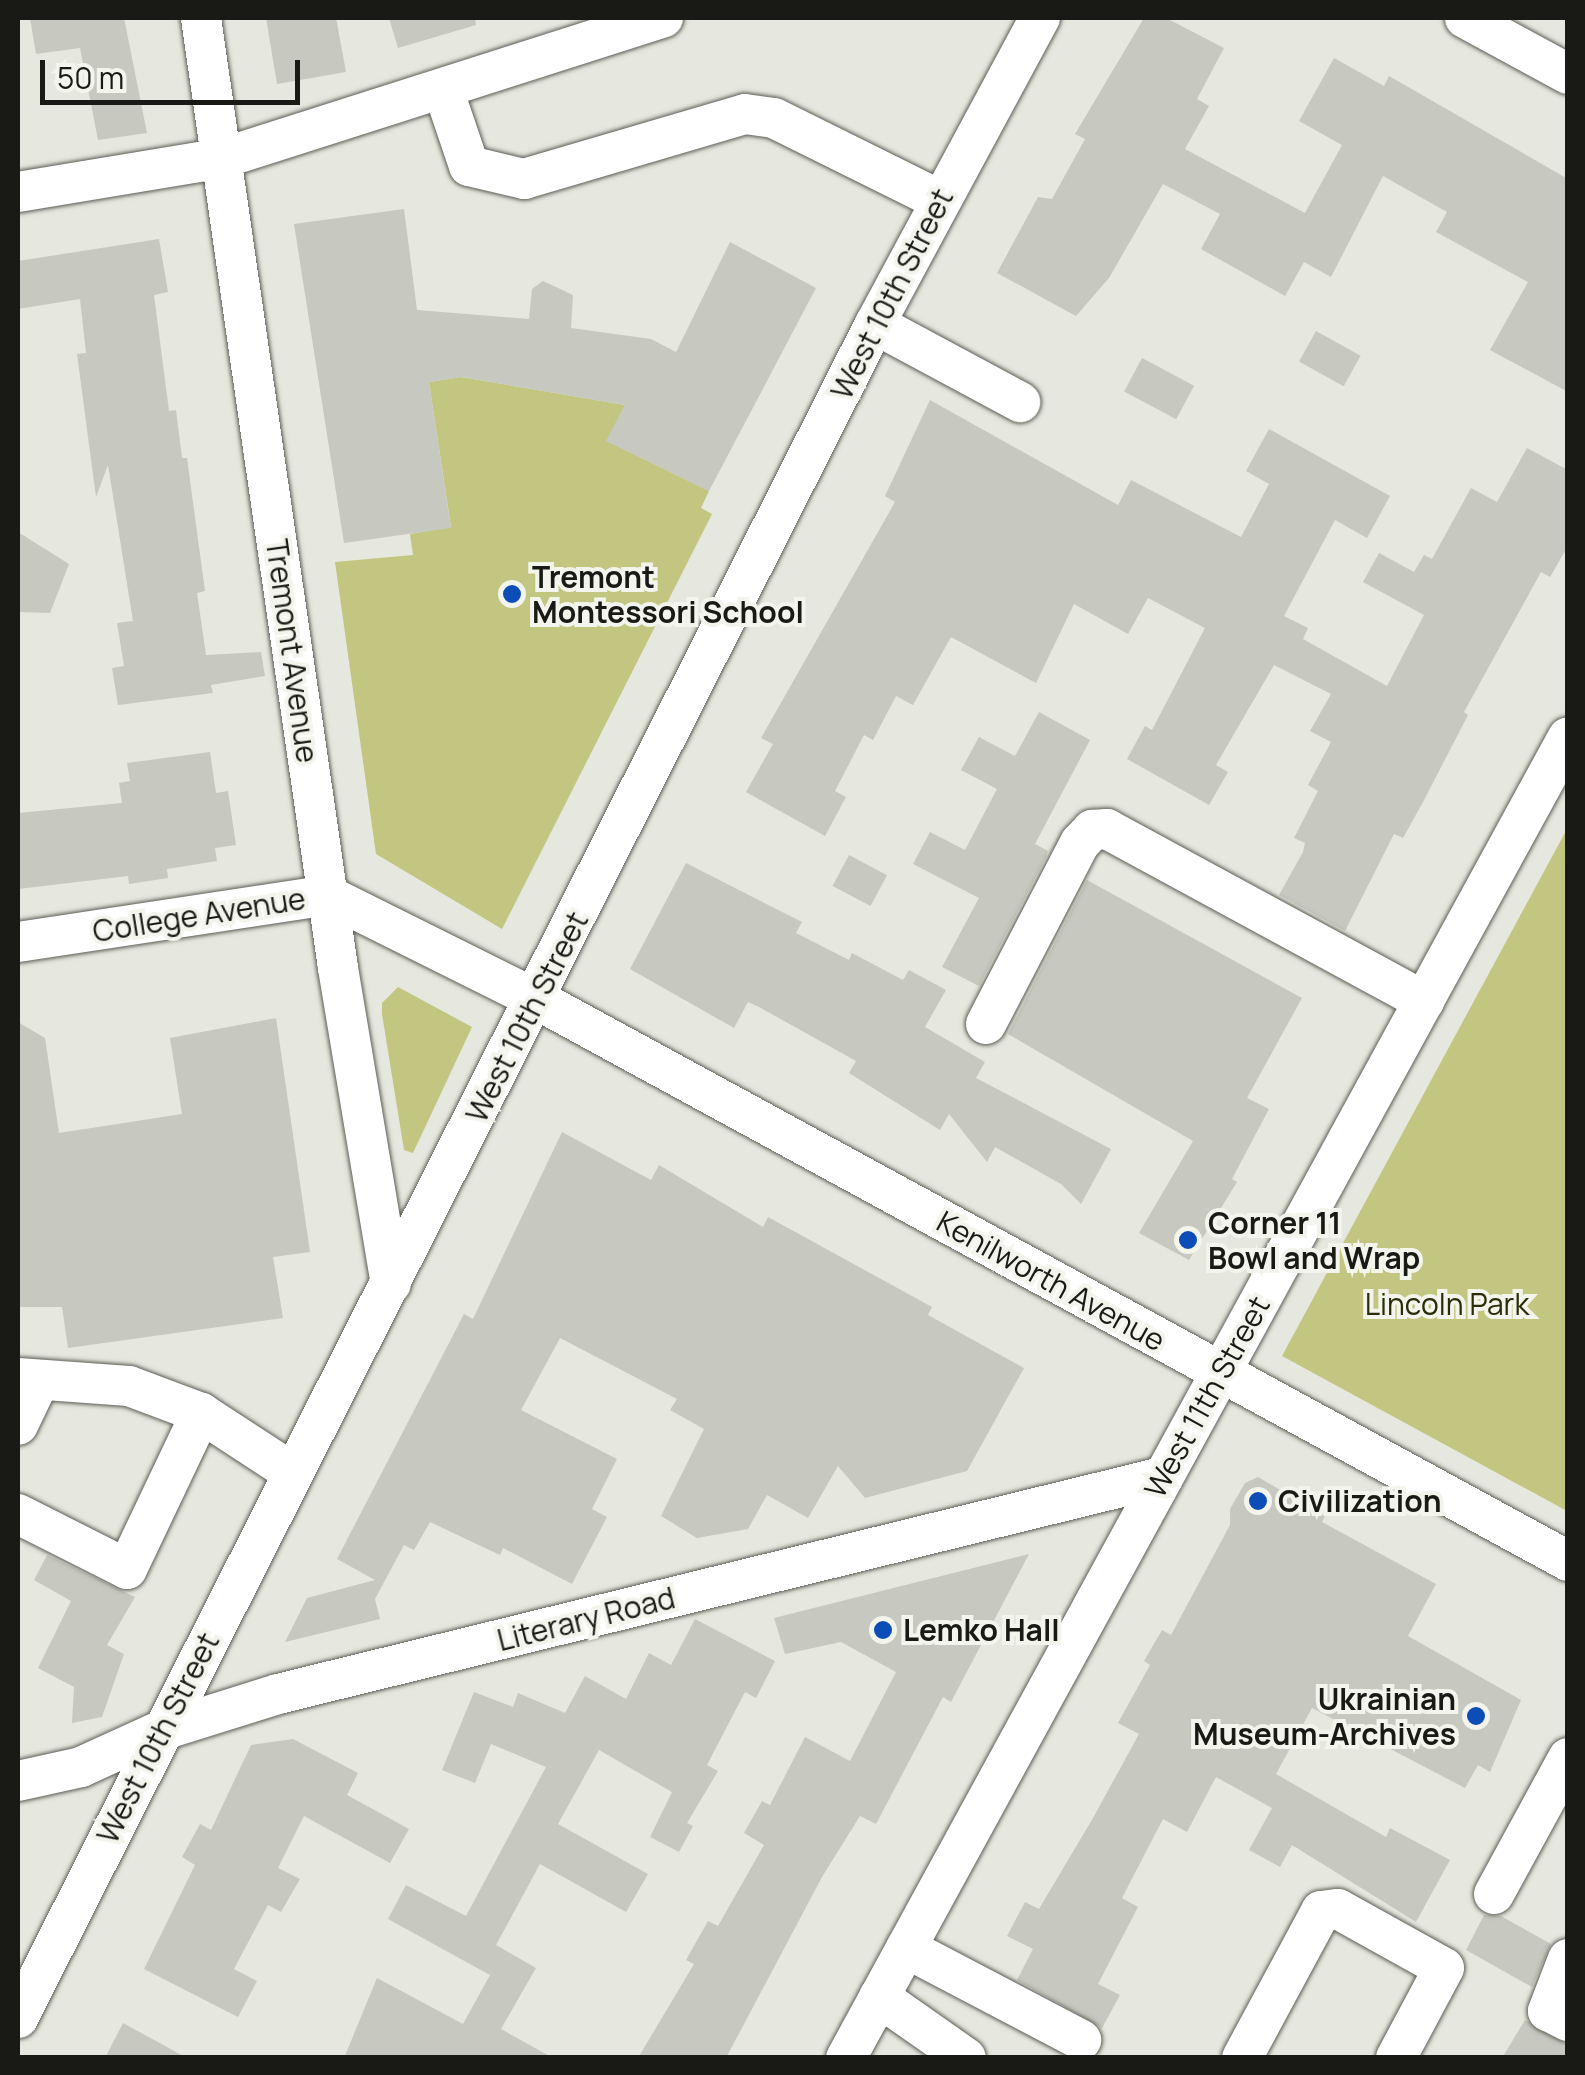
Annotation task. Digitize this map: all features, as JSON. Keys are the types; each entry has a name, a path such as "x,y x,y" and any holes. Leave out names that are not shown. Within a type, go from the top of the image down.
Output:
{"street":[{"name":"Tremont Avenue","path":"201,18 327,895 390,1284"},
{"name":"West 10th Street","path":"18,2018 875,324 1040,18"},
{"path":"1465,18 1568,74"},
{"path":"18,192 223,158 646,20"},
{"path":"444,88 469,166 524,179 745,114 774,118 939,200"},
{"path":"875,324 1020,402"},
{"name":"West 11th Street","path":"846,2058 1568,737"},
{"path":"986,1024 1080,843 1092,830 1107,829 1424,1001"},
{"name":"College Avenue","path":"18,942 327,895 536,999"},
{"name":"Kenilworth Avenue","path":"536,999 1568,1561"},
{"path":"18,1426 28,1380 129,1386 201,1413 292,1473"},
{"path":"18,1514 127,1569 201,1413"},
{"name":"Literary Road","path":"18,1781 81,1767 160,1731 278,1694 1162,1478"},
{"path":"1494,1894 1568,1758"},
{"path":"1242,2058 1320,1911 1338,1908 1444,1968 1396,2058"},
{"path":"906,1948 1081,2040"},
{"path":"1568,1958 1548,2011 1568,2021"},
{"path":"879,1997 966,2058"}],"green space":[{"path":"461,377 625,405 607,441 709,491 701,508 712,514 502,929 376,854 335,562 413,555 410,534 451,527 429,382"},
{"name":"Lincoln Park","path":"1567,829 1567,1511 1282,1356"},
{"path":"398,987 472,1027 413,1153 404,1150 382,1014 382,1003"}],"building":[{"path":"30,18 124,18 147,133 98,140 80,48 36,54"},
{"path":"266,18 336,18 346,72 277,84"},
{"path":"389,18 475,18 476,25 398,48"},
{"path":"1144,18 1166,18 1224,48 1197,99 1209,106 1185,149 1305,213 1342,145 1299,121 1334,58 1384,86 1389,76 1568,179 1568,392 1490,350 1528,282 1436,232 1447,212 1383,176 1331,277 1304,262 1285,296 1201,249 1220,214 1163,184 1109,278 1076,316 997,273 1038,197 1052,199 1085,139 1075,134"},
{"path":"404,209 417,310 529,319 532,289 543,281 573,295 571,328 651,339 676,352 730,242 816,288 709,491 606,441 625,405 462,377 429,382 451,528 344,543 294,224"},
{"path":"159,239 168,292 154,295 169,411 176,410 182,458 187,458 205,591 197,593 206,655 261,652 265,676 211,685 213,693 118,705 112,668 124,666 117,623 133,621 108,465 96,497 77,354 86,353 80,299 18,309 18,261"},
{"path":"1316,331 1361,356 1344,386 1299,362"},
{"path":"1142,358 1194,386 1176,419 1124,392"},
{"path":"930,400 1118,505 1131,480 1241,537 1269,484 1246,471 1269,429 1390,496 1367,538 1335,520 1284,616 1308,628 1303,639 1387,686 1424,615 1363,582 1379,553 1414,572 1424,555 1432,559 1471,488 1497,502 1527,448 1568,470 1568,546 1550,577 1541,572 1464,712 1468,715 1423,802 1403,838 1394,834 1345,931 1279,895 1303,852 1305,843 1294,838 1318,791 1308,785 1331,742 1310,731 1331,694 1274,665 1216,765 1228,772 1209,805 1127,759 1145,726 1152,730 1205,628 1148,598 1128,634 1074,604 1036,683 951,637 913,705 896,696 873,740 864,735 835,791 846,797 825,836 746,792 773,744 761,738 895,502 885,496"},
{"path":"18,532 69,564 50,613 18,612"},
{"path":"1039,712 1090,740 1035,844 1048,851 1046,857 979,986 942,967 979,898 913,864 930,832 965,850 997,789 961,770 979,737 1015,756"},
{"path":"210,752 216,793 228,791 236,845 215,848 217,861 167,869 168,878 129,884 128,876 18,889 18,813 122,803 119,783 130,781 127,763"},
{"path":"849,855 887,875 871,906 833,886"},
{"path":"686,863 802,922 796,933 849,960 852,953 903,980 909,970 946,990 925,1027 985,1062 976,1078 1111,1149 1081,1204 1061,1184 995,1147 987,1162 949,1114 940,1130 849,1073 856,1061 759,1007 748,1002 734,1028 630,969"},
{"path":"1087,880 1302,998 1247,1098 1269,1109 1232,1179 1237,1182 1189,1260 1139,1233 1193,1141 1008,1034"},
{"path":"276,1018 310,1252 273,1257 283,1318 68,1348 62,1307 18,1307 18,1022 45,1038 59,1133 182,1114 170,1038"},
{"path":"562,1132 651,1180 659,1165 763,1227 768,1217 932,1307 928,1315 1024,1368 967,1471 865,1498 838,1466 808,1518 767,1495 748,1529 697,1538 661,1516 704,1429 670,1410 677,1399 560,1338 521,1410 617,1459 592,1509 607,1517 572,1584 503,1548 500,1555 430,1522 414,1550 404,1545 375,1599 380,1619 285,1642 307,1598 375,1580 337,1559 464,1314 473,1319"},
{"path":"1258,1477 1325,1516 1322,1522 1436,1584 1408,1636 1521,1700 1490,1772 1478,1765 1465,1788 1312,1708 1276,1774 1386,1837 1390,1828 1450,1860 1416,1922 1292,1845 1280,1867 1249,1850 1272,1808 1216,1777 1187,1832 1163,1819 1122,1898 1138,1907 1098,1984 1120,1995 1102,2028 1017,1980 1033,1949 1007,1936 1025,1902 1039,1909 1139,1734 1118,1723 1150,1665 1144,1661 1162,1630 1171,1635 1230,1525 1230,1509 1245,1483"},
{"path":"1029,1554 951,1702 943,1697 876,1824 860,1816 822,1877 726,2058 638,2058 694,1964 686,1960 708,1921 718,1926 764,1845 744,1833 762,1801 770,1805 805,1737 850,1761 896,1672 841,1642 785,1654 774,1618"},
{"path":"47,1555 135,1597 107,1645 124,1654 102,1717 72,1723 74,1687 38,1668 71,1601 34,1580"},
{"path":"695,1619 775,1661 756,1698 745,1692 707,1765 718,1771 687,1823 693,1826 679,1852 650,1837 672,1792 599,1750 558,1824 648,1874 626,1912 540,1864 496,1945 536,1968 501,2029 553,2058 344,2058 377,1978 463,2024 490,1975 388,1919 406,1885 466,1916 546,1767 491,1744 475,1783 442,1770 474,1692 513,1707 518,1693 565,1713 585,1676 626,1699 649,1653 671,1665"},
{"path":"293,1739 358,1773 347,1795 409,1829 390,1863 304,1816 278,1868 300,1879 281,1912 268,1905 234,1969 257,1981 238,2017 144,1969 195,1865 182,1857 200,1824 211,1830 251,1745"},
{"path":"1484,1915 1501,1916 1551,1944 1532,1987 1466,1950"},
{"path":"1525,2020 1568,2045 1568,2058 1502,2058"},
{"path":"123,2023 187,2058 105,2058"}],"place":[{"name":"Tremont Montessori School","path":"512,594"},
{"name":"Corner 11 Bowl and Wrap","path":"1188,1240"},
{"name":"Civilization","path":"1258,1501"},
{"name":"Lemko Hall","path":"883,1630"},
{"name":"Ukrainian Museum-Archives","path":"1476,1716"}]}
